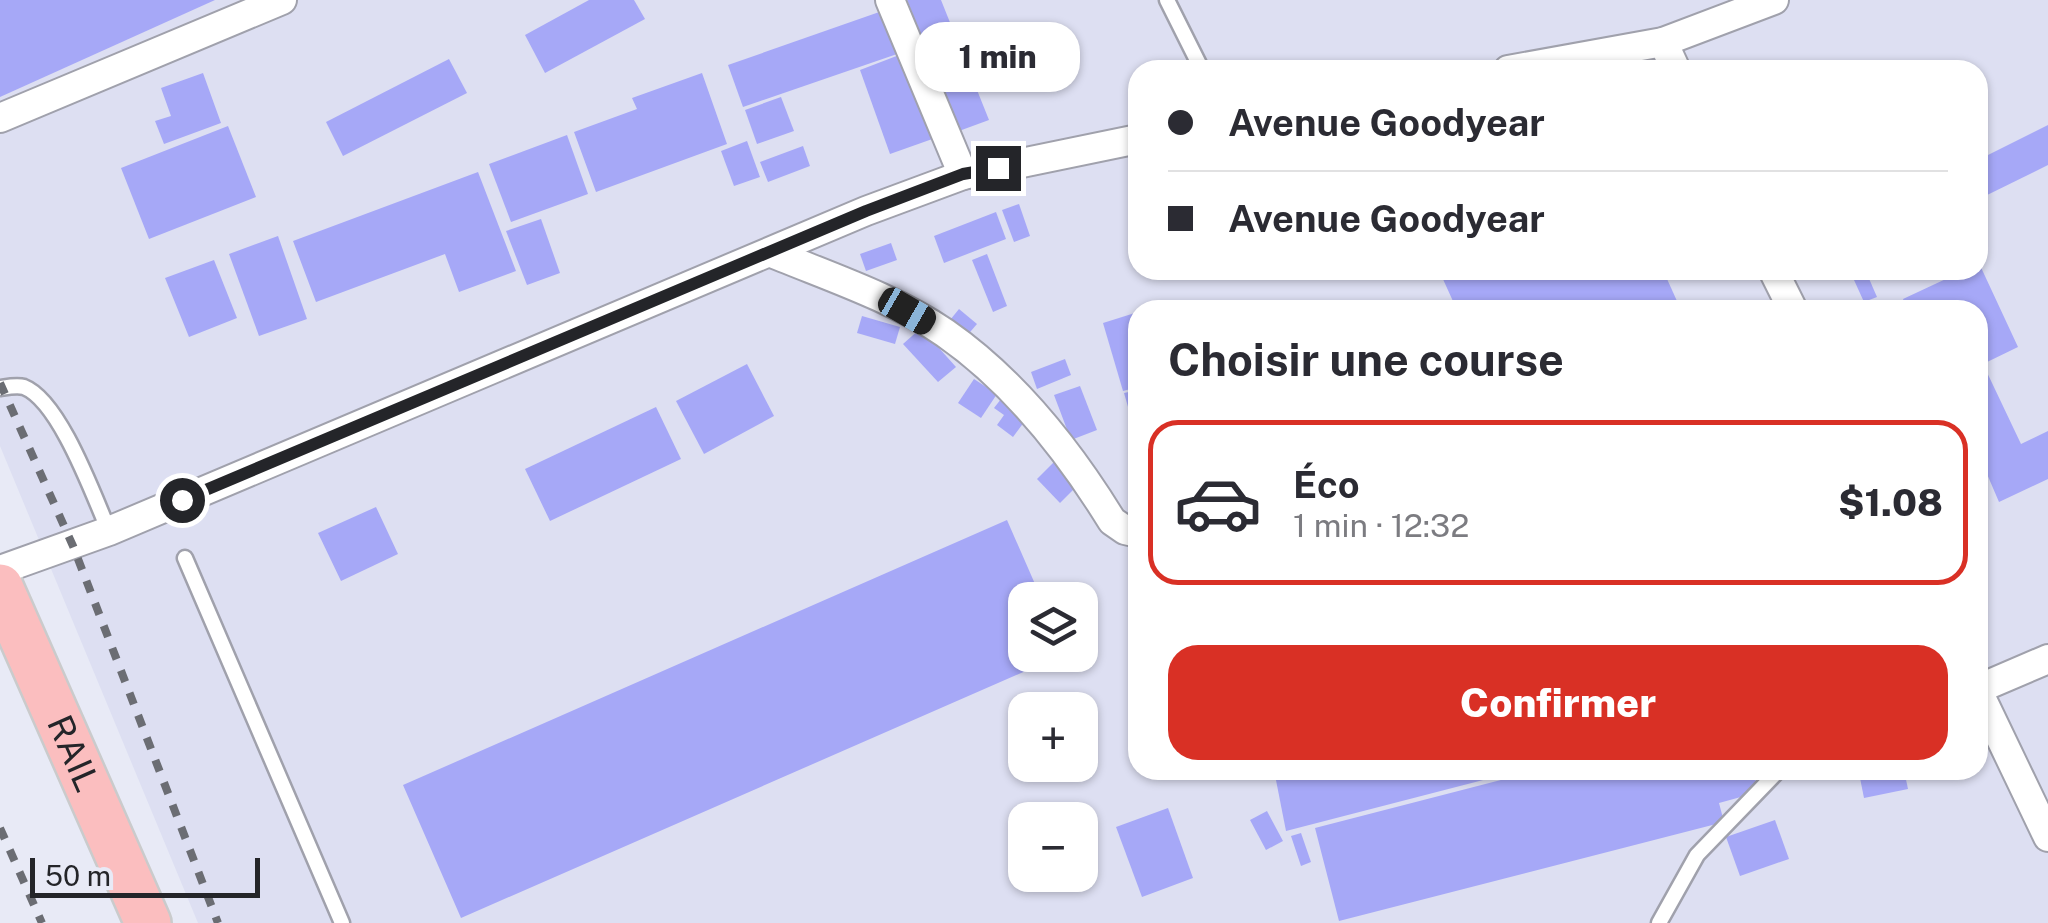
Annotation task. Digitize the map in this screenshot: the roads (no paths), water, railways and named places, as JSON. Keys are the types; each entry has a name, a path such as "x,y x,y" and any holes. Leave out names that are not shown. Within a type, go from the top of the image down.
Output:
{"main road":[{"name":"RAIL","path":"0,587 148,923"}],"street":[{"path":"0,118 282,0"},
{"path":"890,0 963,174"},
{"path":"1563,60 1663,42 1774,0"},
{"path":"1663,42 1671,60"},
{"path":"0,570 109,531 866,211 963,174 1128,141"},
{"path":"772,252 907,311 946,334 1028,406 1112,521 1128,530"},
{"path":"1988,686 2048,659"},
{"path":"1988,711 2048,837"}],"lane":[{"path":"1168,0 1197,60"},
{"path":"0,388 22,386 58,422 82,466 109,531"},
{"path":"184,558 342,923"},
{"path":"1659,923 1698,855 1769,780"}],"railway":[{"path":"0,383 73,546 218,923"},
{"path":"0,828 42,923"}]}
